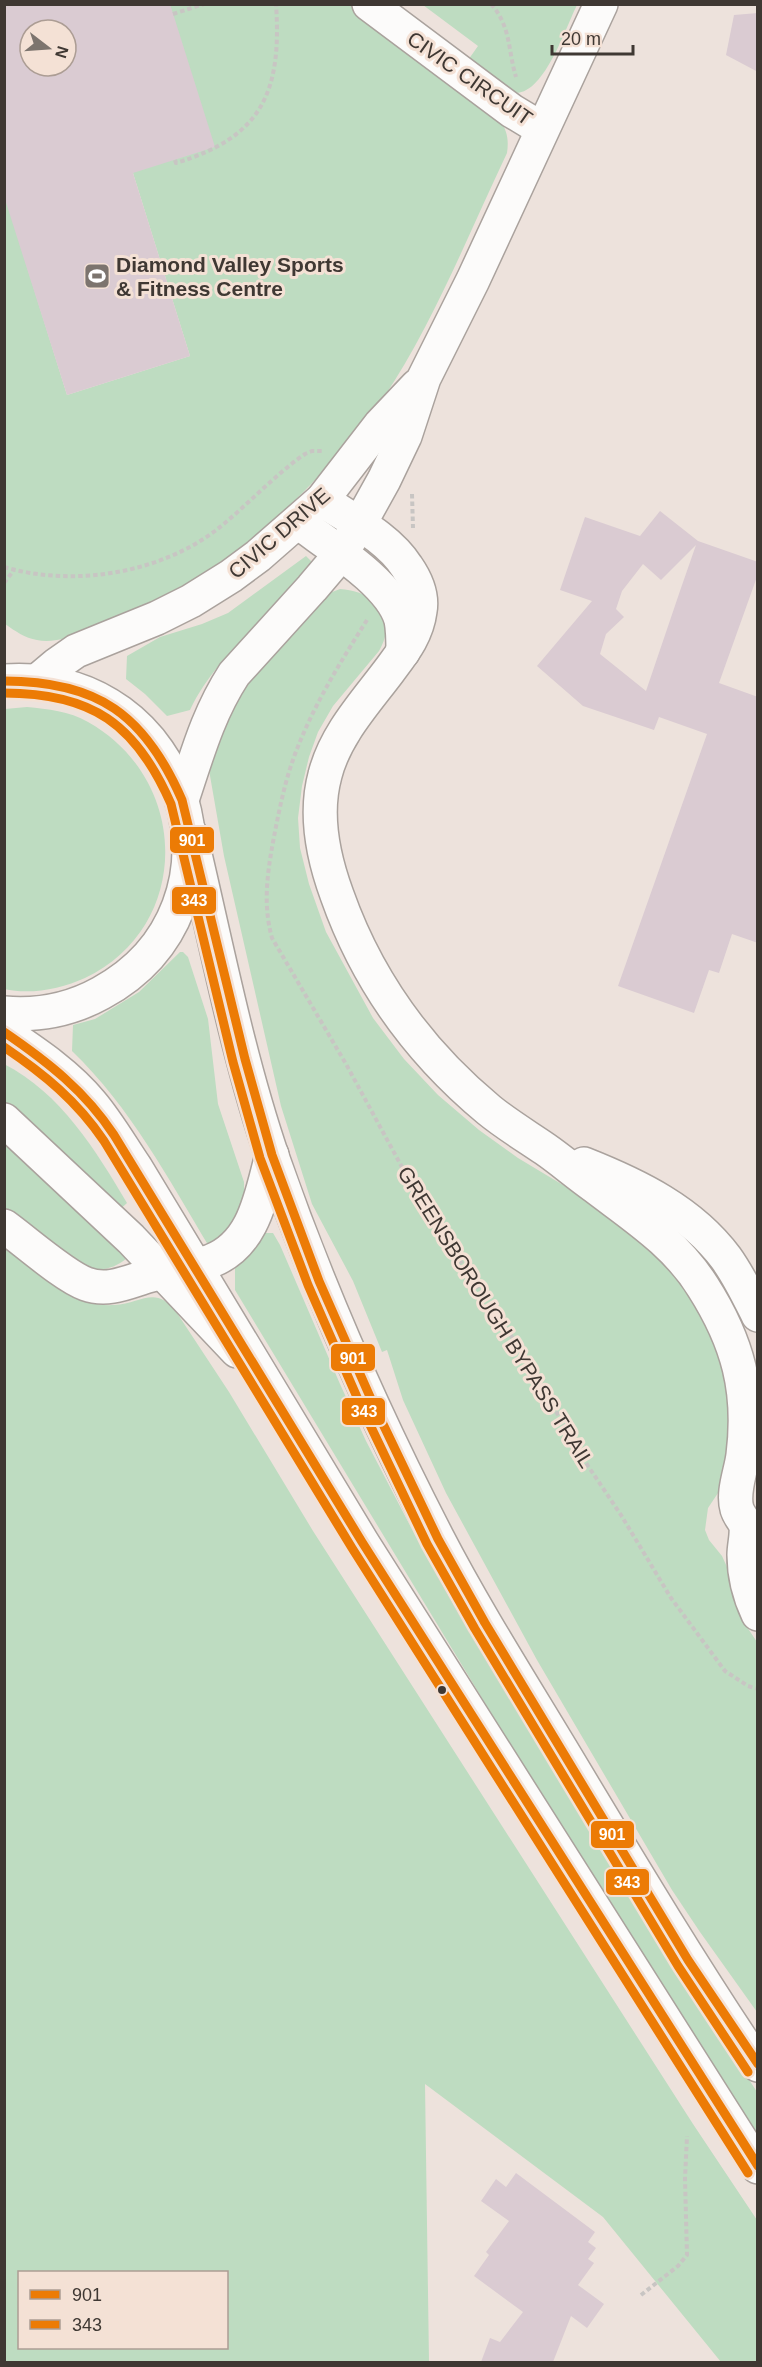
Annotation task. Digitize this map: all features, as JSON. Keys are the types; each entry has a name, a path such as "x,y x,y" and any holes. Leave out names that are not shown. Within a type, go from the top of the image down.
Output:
{"main road":[{"name":"CIVIC CIRCUIT","path":"369,4 512,111 542,129"},
{"name":"CIVIC DRIVE","path":"184,808 204,731 213,707 225,687 340,555 384,480 405,436 424,378 473,280 601,4"},
{"name":"CIVIC DRIVE","path":"25,681 56,665 83,647 157,618 221,582 258,556 322,500 380,425 424,378"},
{"path":"322,500 391,548 405,563 417,583 421,609 411,640 349,724 329,763 321,790 321,825 328,866 349,925 386,998 431,1056 491,1111 663,1238 701,1283 722,1317 736,1350 743,1384 746,1418 743,1458 736,1494 737,1510 752,1521 744,1568 758,1614"},
{"path":"298,522 372,578 385,591 401,621 403,652"},
{"path":"4,658 25,681 64,685 106,702 135,723 159,751 172,774 184,808 244,1059 272,1155 298,1227 343,1337 438,1539 485,1623 688,1960 758,2065"},
{"path":"4,1012 44,1012 62,1009 88,1000 113,987 154,949 169,926 180,900 187,873 189,845 184,808"},
{"path":"4,1032 57,1070 90,1101 136,1168 179,1269"},
{"path":"4,1120 179,1269 260,1374 362,1542 758,2167"},
{"path":"546,1150 635,1185 693,1222 726,1257 742,1282 758,1315"},
{"path":"4,1226 75,1279 94,1287 118,1285 179,1269 217,1258 247,1233 255,1216 272,1155"}],"path":[{"path":"173,14 204,4"},
{"path":"174,160 176,163 184,161 222,145 239,134 259,111 272,77 278,31 276,4"},
{"path":"491,4 502,20 508,36 518,85"},
{"path":"4,567 47,575 98,575 163,559 189,548 214,532 305,454 312,451 325,452 351,465"},
{"path":"4,583 14,570"},
{"name":"GREENSBOROUGH BYPASS TRAIL","path":"267,920 280,954 346,1064 403,1169 454,1252 522,1352 584,1460 621,1515 671,1599 725,1671 747,1686 758,1689"},
{"path":"641,2295 678,2266 687,2255 685,2178 687,2136"}],"green space":[{"path":"170,5 351,5 500,120 507,135 507,153 434,309 402,369 373,412 316,479 254,537 184,585 114,621 87,632 60,640 37,640 16,632 5,624 5,196 67,395 190,356 133,173"},
{"path":"423,5 577,5 551,62 531,87 520,92 508,91 466,63 478,46"},
{"path":"306,556 312,562 206,682 190,710 167,716 126,679 127,656 160,637 228,613"},
{"path":"340,589 353,591 373,600 385,617 386,627 385,638 379,651 333,706 318,732 302,786 298,818 300,848 309,884 326,932 373,1018 404,1059 438,1095 479,1130 518,1158 638,1230 700,1302 731,1391 726,1481 708,1508 705,1530 709,1540 722,1556 740,1610 757,1642 757,2012 672,1890 537,1660 446,1493 403,1400 387,1350 382,1352 353,1281 312,1204 281,1106 224,856 209,770 217,733 250,678 327,594"},
{"path":"27,707 58,711 81,718 122,747 146,779 160,814 165,852 160,889 145,924 120,954 76,982 45,990 14,991 4,989 5,709"},
{"path":"180,952 188,957 208,1019 218,1104 244,1182 244,1198 233,1229 210,1248 131,1120 113,1096 72,1051 73,1025 95,1019 139,992"},
{"path":"4,1064 43,1091 75,1125 103,1163 127,1203 116,1213 5,1108"},
{"path":"4,1131 127,1258 108,1268 90,1268 76,1262 5,1209"},
{"path":"261,1233 273,1233 280,1245 366,1441 415,1535 495,1672 688,1985 757,2092 757,2139 604,1900 235,1290 235,1265"},
{"path":"4,1244 73,1297 108,1305 155,1297 169,1304 177,1313 229,1392 313,1531 757,2220 757,2362 721,2362 603,2217 425,2084 429,2362 5,2362"}],"building":[{"name":"Diamond Valley Sports & Fitness Centre","path":"4,4 170,4 215,147 133,173 190,356 67,395 4,196"},
{"path":"758,13 758,72 726,55 734,15"},
{"path":"660,511 698,541 758,562 758,574 719,683 758,697 758,943 732,934 719,973 709,970 694,1013 618,986 707,734 659,717 654,730 583,706 537,666 592,601 560,590 585,517 640,536","holes":["696,545 646,691 600,654 606,634 624,617 616,609 622,591 643,564 661,580"]},
{"path":"516,2173 595,2232 588,2242 596,2248 588,2259 594,2263 578,2285 604,2304 587,2328 571,2316 553,2362 481,2362 490,2338 500,2342 523,2312 474,2276 489,2255 486,2252 509,2221 481,2201 496,2179 506,2187"}],"transit line":[{"name":"901","path":"4,681 37,683 66,688 92,696 114,709 134,725 168,770 182,800 245,1059 272,1155 319,1281 371,1399 438,1539 485,1623 688,1960 758,2064"},
{"name":"343","path":"4,693 35,694 62,699 86,707 107,718 143,753 157,776 171,804 233,1062 260,1158 308,1285 360,1404 427,1544 475,1629 678,1966 748,2072"},
{"name":"901","path":"4,1032 65,1078 91,1105 114,1135 362,1542 758,2166"},
{"name":"343","path":"4,1047 59,1089 83,1113 104,1141 352,1548 748,2173"}],"place":[{"name":"Diamond Valley Sports & Fitness Centre","path":"97,276"}]}
